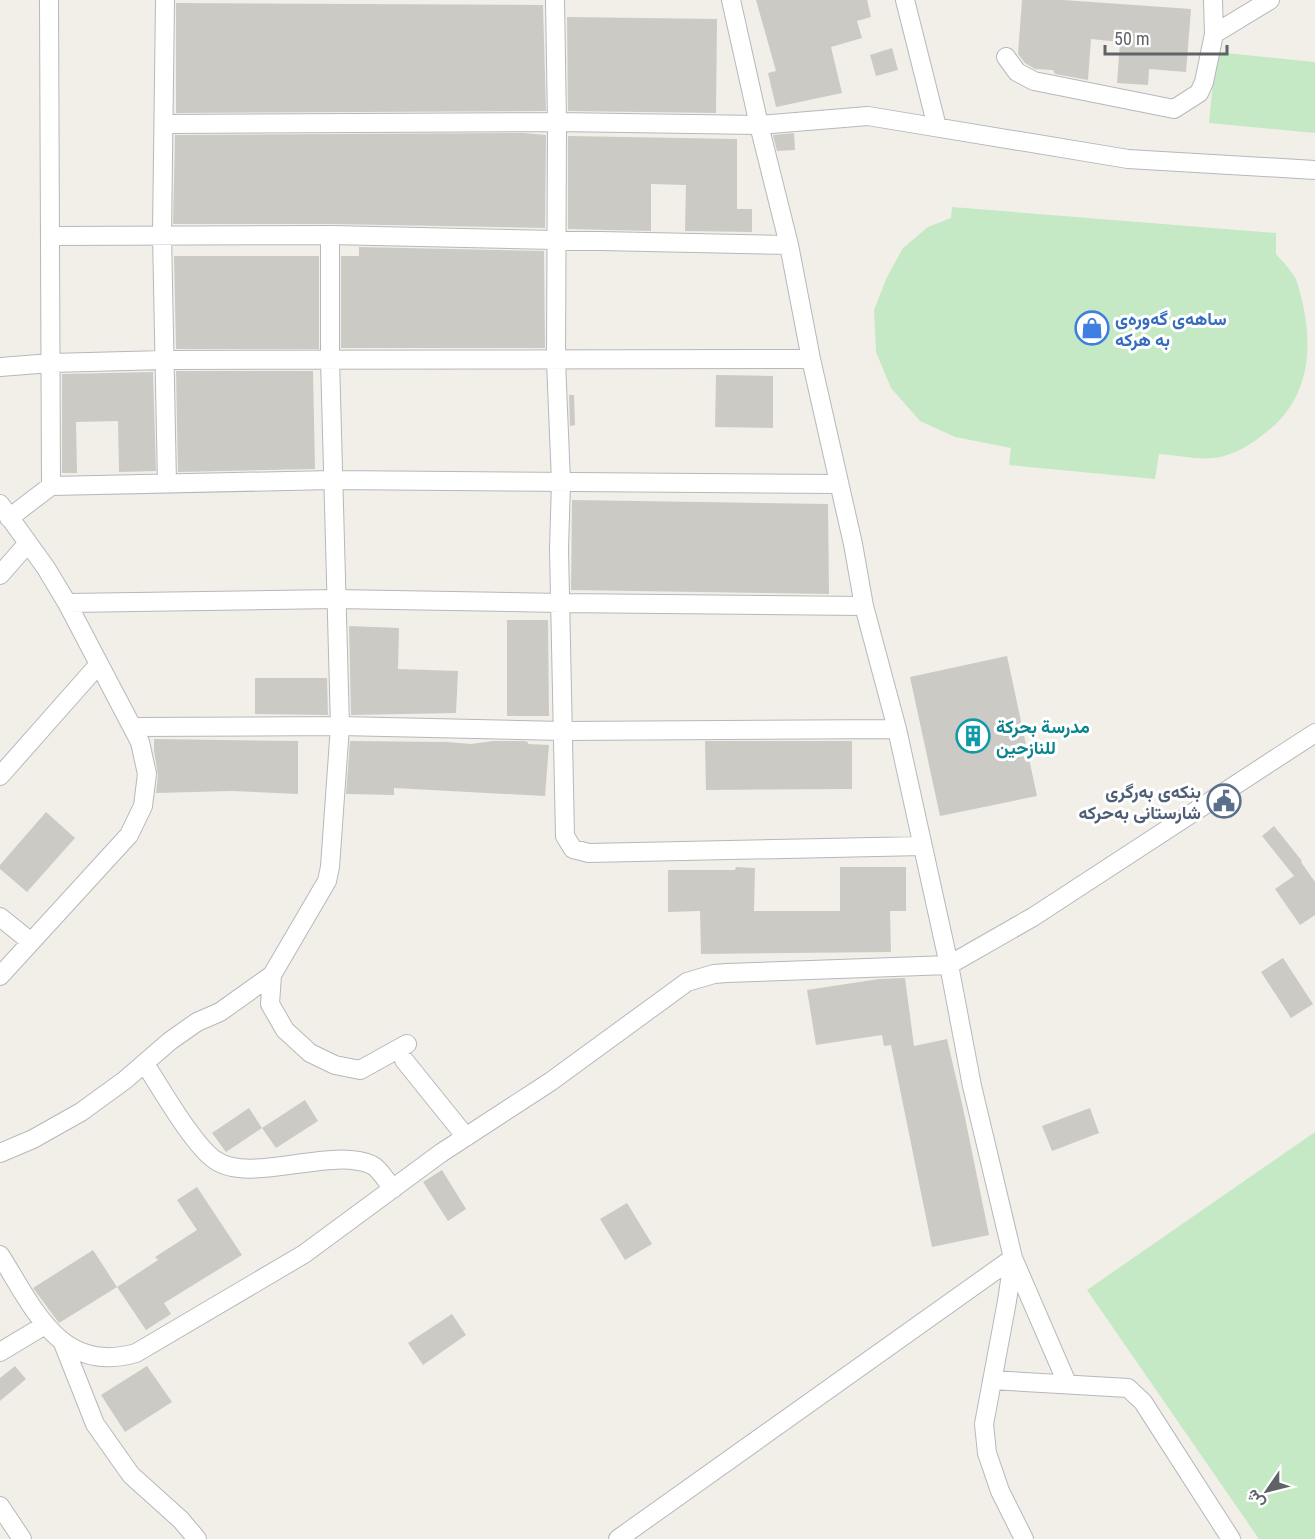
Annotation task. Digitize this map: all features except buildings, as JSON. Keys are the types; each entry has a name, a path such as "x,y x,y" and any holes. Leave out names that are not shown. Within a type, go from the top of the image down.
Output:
{"street":[{"path":"49,0 51,486"},
{"path":"165,0 162,235 167,483"},
{"path":"555,0 556,361 561,482 565,836 573,849 589,853 923,846"},
{"path":"731,0 789,245 811,359 853,544 864,606 897,729 949,965 972,1086 1013,1258 1067,1383"},
{"path":"905,0 937,127"},
{"path":"1006,57 1017,72 1034,81 1174,109 1199,93 1203,82 1214,34 1213,0"},
{"path":"1214,34 1270,0"},
{"path":"165,124 557,122 759,125 868,116 1128,159 1315,170"},
{"path":"50,236 330,235 789,245"},
{"path":"0,1153 33,1139 81,1112 145,1064 170,1041 197,1022 220,1012 272,975 327,881 330,867 340,726 332,480 330,235"},
{"path":"0,367 51,363 164,360 811,359"},
{"path":"0,976 129,835 137,821 146,790 147,774 140,742 67,603 5,511 51,486 332,480 839,484"},
{"path":"0,575 28,543"},
{"path":"67,603 335,599 864,606"},
{"path":"0,776 99,664"},
{"path":"132,727 340,726 563,731 897,729"},
{"path":"0,1255 45,1325 63,1343 98,1357 111,1358 136,1353 304,1254 466,1137 550,1082 675,990 700,977 728,973 949,965 1034,917 1315,733"},
{"path":"0,917 31,942"},
{"path":"272,975 270,1004 285,1030 310,1053 335,1065 360,1070 405,1052 466,1137"},
{"path":"145,1064 197,1142 215,1160 237,1169 351,1159 374,1166 393,1189"},
{"path":"1013,1258 984,1424 987,1453 1000,1491 1024,1539"},
{"path":"618,1539 1013,1258"},
{"path":"0,1352 45,1325"},
{"path":"63,1343 94,1425 131,1475 181,1520 197,1539"},
{"path":"992,1380 1128,1388 1143,1402 1231,1539"},
{"path":"0,1506 22,1539"}],"green space":[{"path":"1216,52 1315,62 1315,133 1209,123"},
{"path":"952,207 1276,233 1276,254 1296,279 1306,323 1306,366 1301,386 1292,404 1278,422 1260,437 1233,453 1208,458 1159,454 1155,479 1009,465 1011,448 955,437 920,421 891,388 876,352 874,310 887,277 903,248 928,227 951,218"},
{"path":"1315,1132 1315,1539 1259,1539 1087,1290"}],"place":[{"name":"ساهه‌ی گه‌وره‌ی به هركه‌","path":"1092,328"},
{"name":"مدرسة بحركة للنازحين","path":"973,736"},
{"name":"بنکەی بەرگری شارستانی بەحرکە","path":"1224,801"}]}
